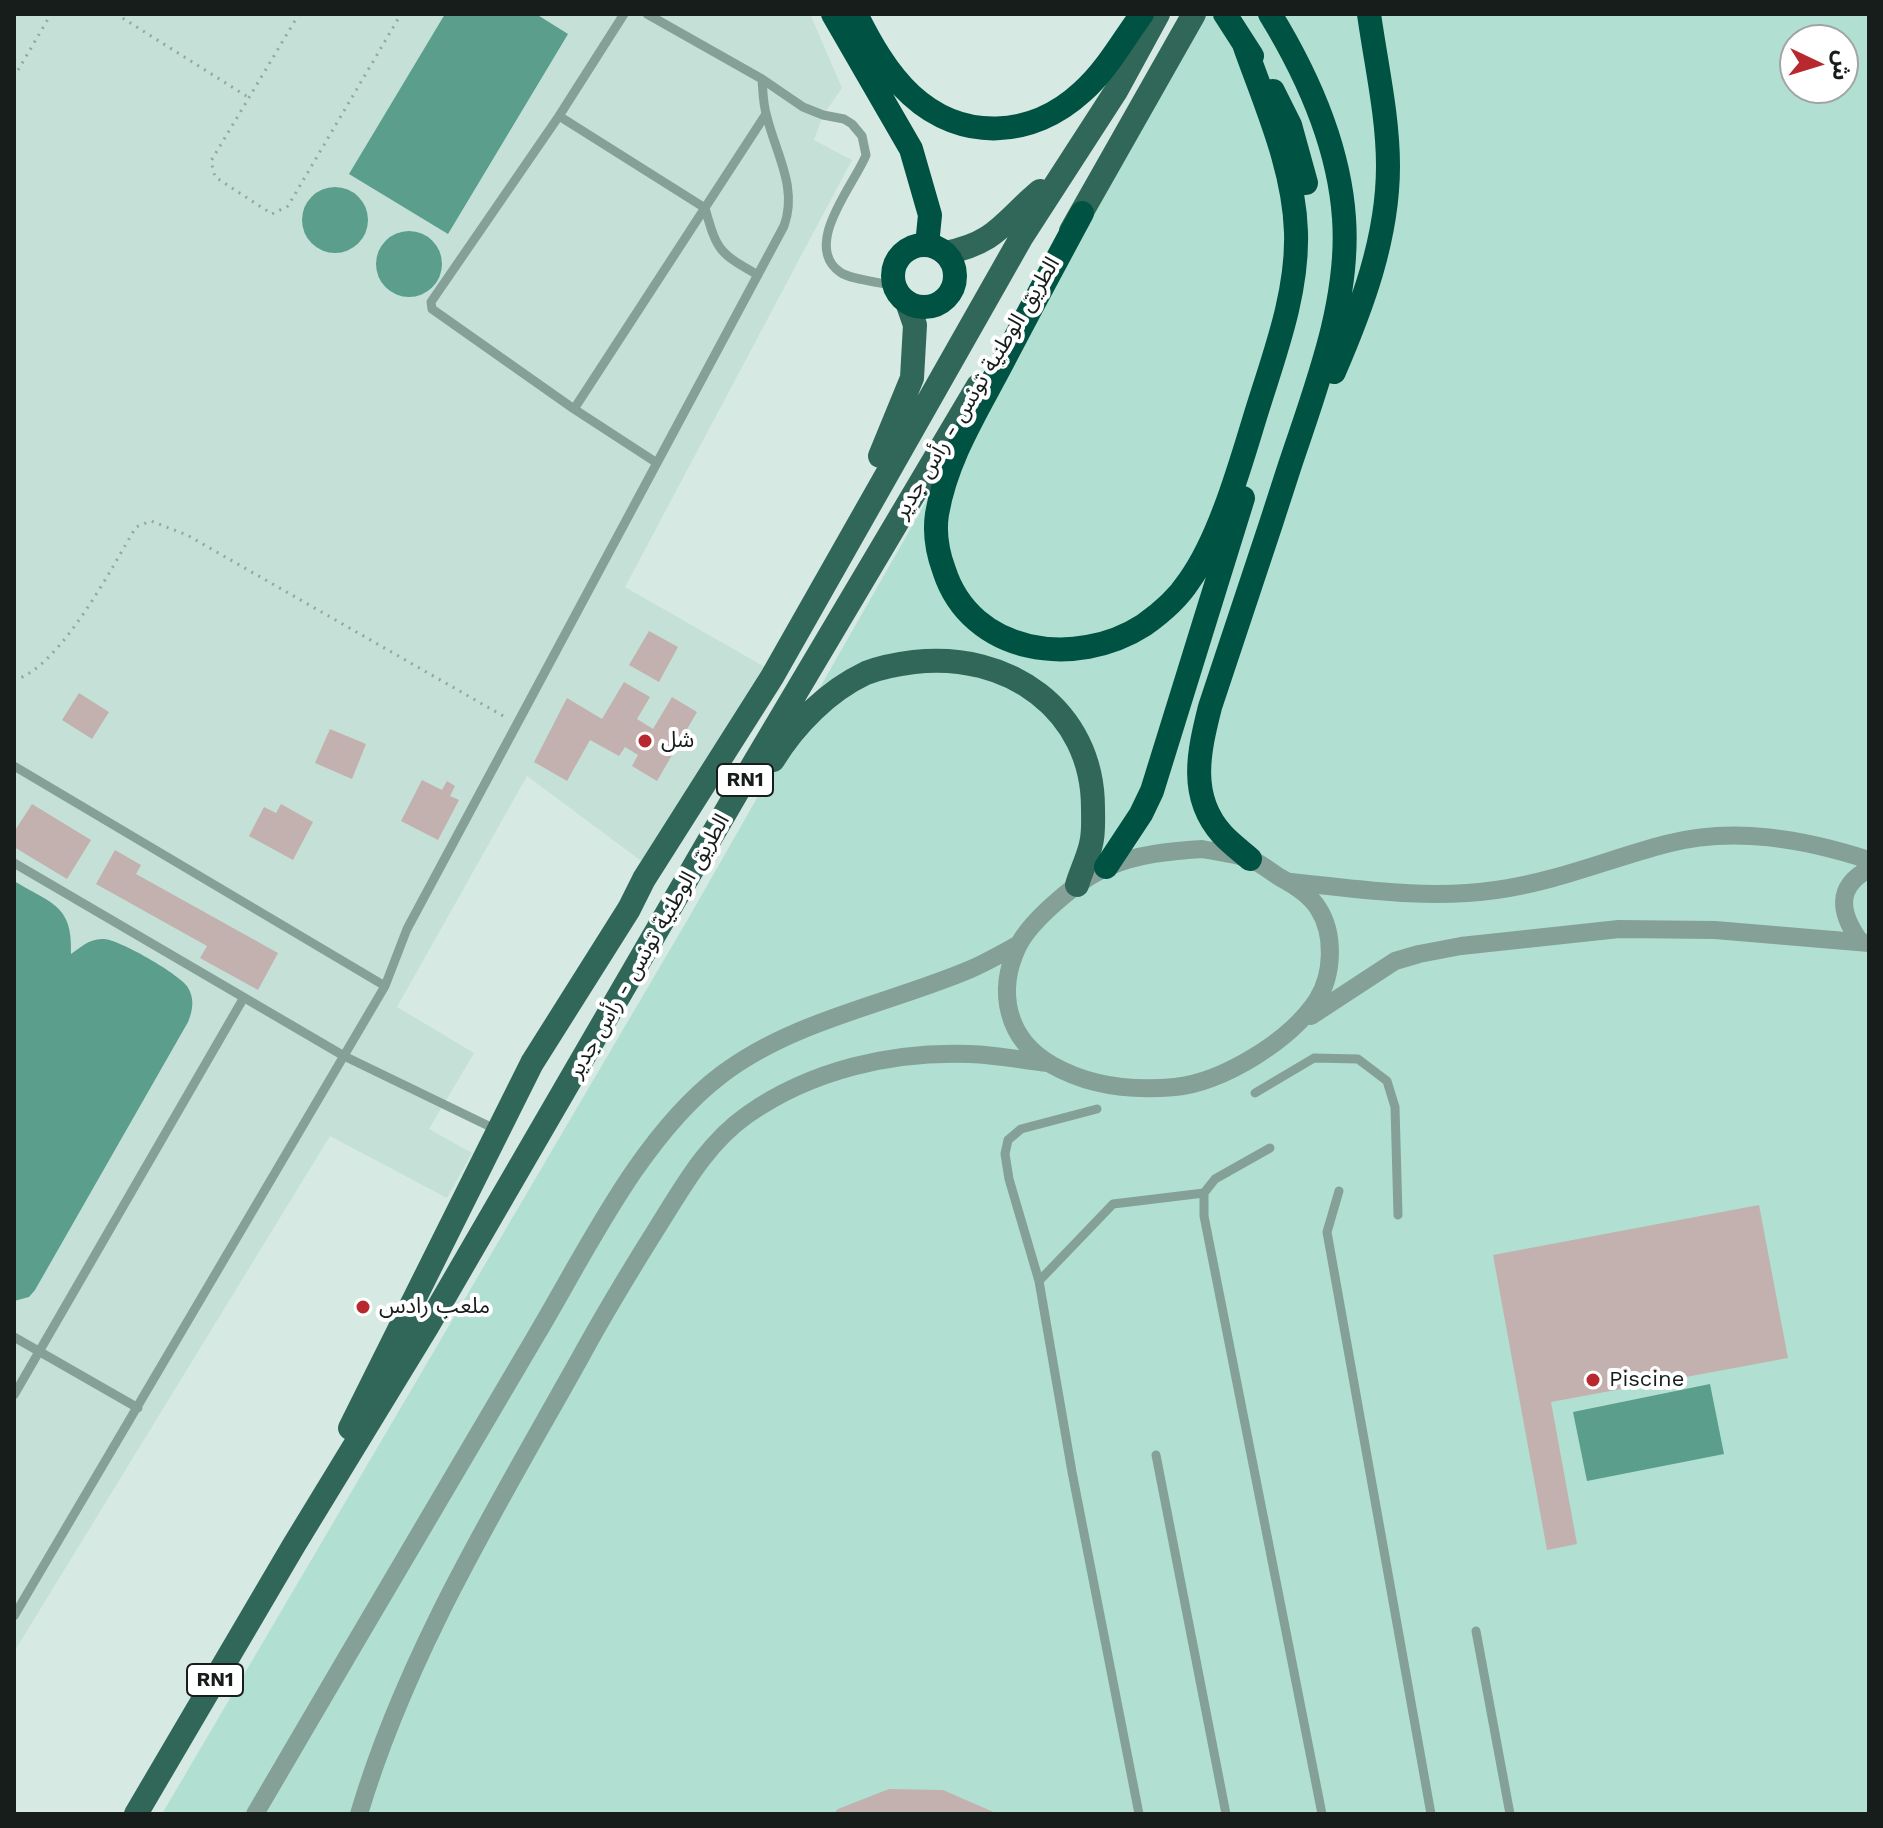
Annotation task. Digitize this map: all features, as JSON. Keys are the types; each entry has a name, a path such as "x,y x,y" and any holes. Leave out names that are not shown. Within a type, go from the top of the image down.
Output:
{"highway":[{"path":"833,14 911,149 930,215 936,249"},
{"path":"856,14 883,61 909,94 953,123 989,130 1045,118 1083,92 1142,14"},
{"path":"1106,867 1141,814 1152,791 1294,342 1307,285 1312,232 1305,177 1290,125 1281,104 1225,14"},
{"path":"1250,859 1221,833 1208,813 1198,775 1199,750 1210,707 1329,341 1345,246 1340,186 1326,131 1306,80 1270,14"},
{"path":"1278,503 1341,356 1377,251 1383,224 1388,162 1369,14"},
{"path":"1082,213 954,455 937,515 935,539 947,581 973,618 1009,640 1054,651 1076,651 1102,645 1144,625 1175,599 1202,558 1230,492 1251,430 1288,303 1296,234 1288,172 1244,44"},
{"path":"912,248 936,249 953,263 956,274 954,286 949,296 929,308 917,307 900,294 893,271 900,257 912,248"}],"main road":[{"name":"الطريق الوطنية تونس - رأس جدير","path":"294,1545 409,1304 452,1226 532,1063 772,677 934,389 1061,174 1116,91 1158,14"},
{"name":"الطريق الوطنية تونس - رأس جدير","path":"136,1814 427,1327 827,640 1082,213 1194,14"},
{"path":"936,249 974,246 996,234 1026,203 1061,174"},
{"path":"829,580 841,531 887,441 912,378 915,325 900,294"},
{"path":"692,872 784,742 822,703 868,673 894,665 943,660 968,663 1018,680 1040,694 1059,712 1073,732 1090,772 1093,788 1091,842 1077,885"}],"street":[{"path":"1288,882 1410,894 1471,893 1499,890 1580,871 1667,844 1719,836 1799,841 1869,860"},
{"path":"1292,1029 1318,999 1329,970 1329,937 1319,908 1305,894 1250,859 1202,849 1169,851 1106,867 1077,885 1050,908 1019,944 1006,980 1011,1024 1024,1044 1048,1063 1072,1076 1118,1087 1177,1087 1215,1076 1247,1061 1395,961 1419,954 1461,946 1619,929 1715,930 1864,942"},
{"path":"1864,942 1848,924 1843,909 1846,889 1857,876 1869,869"},
{"path":"255,1814 628,1180 660,1134 688,1102 723,1073 778,1041 972,969 1019,944"},
{"path":"359,1814 407,1686 454,1585 617,1292 690,1174 717,1140 747,1115 826,1073 906,1056 971,1054 1048,1063"}],"lane":[{"path":"624,14 430,306 574,409 657,463"},
{"path":"647,14 762,79 803,107 852,124 862,136 866,155 828,225 828,251 840,272 900,294"},
{"path":"14,1616 385,986 407,929 790,210 790,191 766,114 762,79"},
{"path":"574,409 766,114"},
{"path":"559,116 705,208 713,238 725,256 758,275"},
{"path":"14,766 385,986"},
{"path":"14,863 344,1056 497,1130"},
{"path":"14,1395 243,999"},
{"path":"1255,1093 1314,1058 1358,1059 1387,1081 1395,1107 1398,1215"},
{"path":"1097,1109 1021,1129 1008,1140 1005,1154 1009,1179 1039,1281 1072,1472 1139,1814"},
{"path":"1270,1148 1215,1179 1204,1193 1204,1216 1322,1814"},
{"path":"1339,1191 1327,1232 1431,1814"},
{"path":"1039,1281 1113,1204 1204,1193"},
{"path":"14,1337 138,1408"},
{"path":"1156,1455 1226,1814"},
{"path":"1476,1631 1510,1814"}],"path":[{"path":"14,77 51,14"},
{"path":"116,14 248,97"},
{"path":"299,14 211,161 215,177 272,214 288,206 401,14"},
{"path":"14,680 21,678 64,643 136,527 151,521 187,535 517,724"}],"shaded area":[{"path":"14,14 810,14 842,88 823,115 814,140 852,160 625,587 770,670 652,869 527,776 397,1007 474,1053 429,1129 472,1153 447,1198 330,1136 14,1652"},
{"path":"445,14 536,14 568,34 448,234 349,174"},
{"path":"1204,14 1869,14 1869,1814 162,1814 688,919"},
{"path":"335,187 348,190 358,197 365,207 368,220 365,233 358,243 348,250 335,253 322,250 312,243 305,233 302,220 305,207 312,197 322,190"},
{"path":"409,231 422,234 432,241 439,251 442,264 439,277 432,287 422,294 409,297 396,294 386,287 379,277 376,264 379,251 386,241 396,234"},
{"path":"14,881 49,901 64,915 71,938 71,954 99,939 122,945 181,980 190,990 192,1004 188,1022 35,1290 29,1297 14,1301"},
{"path":"1710,1384 1724,1454 1587,1481 1573,1412"}],"building":[{"path":"649,631 678,647 659,682 629,665"},
{"path":"624,682 650,697 637,719 653,729 672,697 697,712 657,781 632,766 638,755 625,747 619,756 590,740 567,781 534,762 567,698 602,719"},
{"path":"79,693 109,712 92,739 62,720"},
{"path":"330,729 366,744 352,779 315,763"},
{"path":"422,780 442,790 447,781 455,786 450,796 459,800 438,840 401,821"},
{"path":"32,804 91,840 67,879 14,847 14,832"},
{"path":"281,804 313,822 293,860 249,836 264,807 276,813"},
{"path":"115,850 141,865 136,874 278,953 258,990 200,958 207,946 96,884"},
{"name":"Piscine","path":"1759,1205 1788,1358 1551,1402 1577,1544 1547,1550 1493,1255"},
{"path":"889,1789 943,1790 998,1814 833,1814 838,1809"}],"place":[{"name":"شل","path":"645,741"},
{"name":"ملعب رادس","path":"363,1307"},
{"name":"Piscine","path":"1593,1380"}]}
